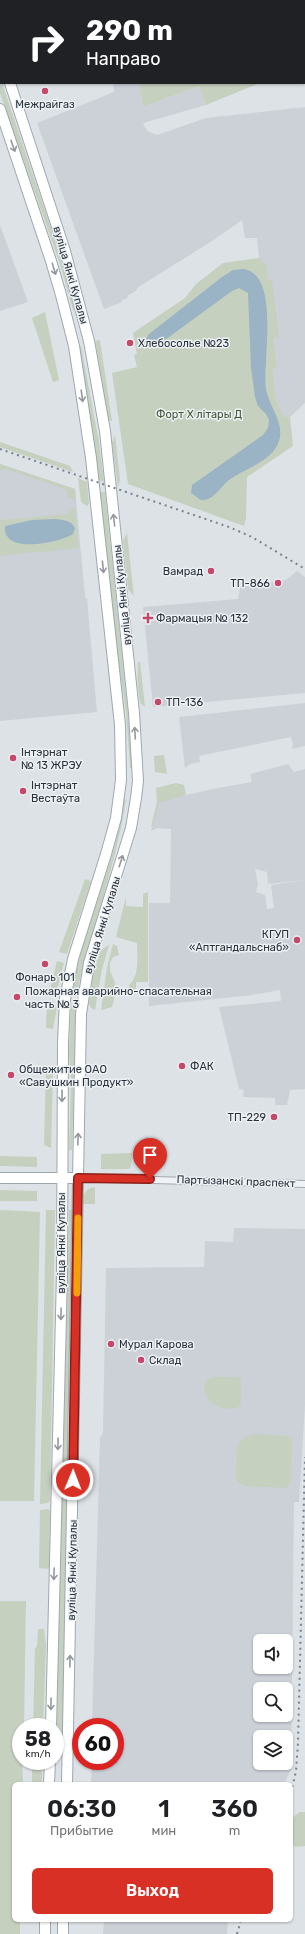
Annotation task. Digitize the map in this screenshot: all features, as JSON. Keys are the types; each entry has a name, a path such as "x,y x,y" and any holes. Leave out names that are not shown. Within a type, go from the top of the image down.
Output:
{"main road":[{"name":"вуліца Янкі Купалы","path":"10,84 65,252 86,326 105,431 133,698 138,781 131,828 96,936 85,982 81,1014 67,1782"},
{"name":"вуліца Янкі Купалы","path":"0,109 51,260 70,330 80,382 94,481 120,725 121,780 116,818 73,959 65,998 62,1043 62,1273 50,1718"},
{"path":"70,330 86,326"},
{"path":"121,780 138,781"},
{"name":"Партызанскі праспект","path":"0,1178 78,1178"},
{"path":"64,1760 68,1760"},
{"path":"49,1782 50,1770"},
{"path":"45,1934 46,1922"},
{"path":"63,1922 63,1934"}],"street":[{"name":"Партызанскі праспект","path":"78,1178 305,1184"}],"shaded area":[{"path":"113,84 139,84 143,107 199,86 206,105 143,123 147,131 157,135 206,118 305,107 305,403 290,417 284,418 276,402 273,369 277,368 274,338 278,337 271,280 268,280 267,265 259,258 257,238 245,238 242,220 212,241 137,288 137,290 127,296 128,298 122,300 122,302 104,309 37,123 114,92"},
{"path":"0,225 28,302 0,311"},
{"path":"0,464 75,489 85,598 87,598 97,712 0,721"},
{"path":"297,571 305,577 305,693 153,707 143,607 238,599 240,587 286,580"},
{"path":"305,703 305,746 292,749 293,744 291,737 199,756 200,762 190,764 185,768 179,717"},
{"path":"288,764 294,772 305,769 305,880 305,1089 290,1090 287,1105 275,1105 275,1098 243,1097 244,1090 239,1089 219,1007 281,1001 280,990 252,995 149,1006 149,903 170,903 171,829 157,828 151,831 159,803 168,799 252,782 250,774","holes":["255,869 267,872 268,884 305,880 271,885 274,908 267,909 265,895 256,892 258,885"]},
{"path":"234,1228 305,1229 305,1405 299,1502 294,1502 293,1634 253,1634 253,1674 292,1674 292,1682 253,1682 253,1722 292,1722 291,1730 253,1730 253,1770 291,1770 285,1782 91,1782 92,1770 124,1770 124,1718 92,1718 100,1438 103,1432 106,1268 204,1267 205,1241 233,1242"},
{"path":"104,1922 228,1922 227,1934 103,1934"}],"green space":[{"path":"0,84 2,84 48,219 76,309 73,310 60,264 0,93"},
{"path":"139,84 257,84 206,105 199,86 143,107"},
{"name":"Форт X літары Д","path":"259,258 267,265 268,280 272,280 279,337 274,338 277,368 273,369 276,401 284,417 290,417 293,446 247,477 246,518 244,526 128,484 112,373 137,367 134,355 137,354 133,333 185,298 196,284 223,263"},
{"path":"45,312 59,380 53,382 32,318"},
{"path":"100,340 112,421 108,420 95,341"},
{"path":"79,346 81,346 99,442 104,482 99,480"},
{"path":"115,435 120,480 118,487 112,443"},
{"path":"0,442 70,466 73,472 0,447"},
{"path":"0,464 75,489 76,500 67,498 67,490 6,469 0,470"},
{"path":"78,478 87,482 89,504 87,506 81,502"},
{"path":"100,492 105,492 128,714 132,768 130,768 126,713 119,664"},
{"path":"69,509 75,509 79,548 0,556 0,518 1,520 69,514"},
{"path":"127,533 134,596 128,589 123,541"},
{"path":"138,662 140,662 145,707 140,703"},
{"path":"164,755 167,774 155,772 154,756"},
{"path":"176,783 184,785 186,795 159,803 153,826 151,827 157,802 156,788"},
{"path":"124,799 126,800 124,812 110,874 85,959 77,995 72,995 76,970 90,921 114,849"},
{"path":"85,879 91,881 67,954 59,952"},
{"path":"148,892 148,982 136,982 136,994 129,993 129,985 133,981 136,971 137,943 116,937 126,897 126,906 143,907 143,894"},
{"path":"113,944 117,946 119,955 113,957 110,963 110,971 115,982 114,1000 112,1007 101,1010 107,967"},
{"path":"109,945 102,969 95,1010 91,1008 89,1004 93,974 101,950"},
{"path":"57,961 64,963 56,994 53,995 49,994"},
{"path":"47,1001 52,1001 57,1007 53,1029 46,1028"},
{"path":"71,1004 76,1004 72,1150 69,1150 71,1080 69,1053"},
{"path":"46,1071 53,1071 51,1148 44,1145"},
{"path":"132,1153 131,1166 129,1169 101,1169 101,1154"},
{"path":"0,1156 37,1157 37,1167 0,1166"},
{"path":"95,1187 95,1204 82,1204 85,1192"},
{"path":"0,1190 37,1191 37,1201 0,1201"},
{"path":"0,1210 40,1212 34,1501 0,1501"},
{"path":"46,1210 55,1210 50,1501 48,1503 40,1504"},
{"path":"69,1210 74,1210 63,1718 57,1718"},
{"path":"216,1377 237,1377 241,1379 241,1402 239,1407 228,1409 219,1407 212,1403 207,1397 204,1391 205,1385 209,1380"},
{"path":"253,1434 288,1436 292,1439 291,1480 287,1488 245,1486 238,1482 236,1478 237,1446 244,1437"},
{"path":"48,1509 50,1511 49,1569 39,1568 40,1510"},
{"path":"0,1601 26,1601 24,1718 12,1718 12,1770 23,1770 23,1782 12,1782 12,1922 20,1922 20,1934 0,1934"},
{"path":"38,1629 44,1629 46,1645 43,1718 33,1718 35,1649 37,1646"},
{"path":"32,1770 42,1770 42,1782 32,1782"},
{"path":"300,1812 305,1812 305,1846 297,1847 293,1846 293,1818"}],"water":[{"path":"244,269 255,275 262,287 266,303 266,389 280,428 279,441 270,454 264,459 229,480 210,498 201,500 191,493 192,485 263,435 268,428 269,420 266,414 258,406 255,397 251,368 248,293 239,288 232,291 154,348 146,346 145,341 149,334 222,277 233,270"},
{"path":"55,519 71,523 75,528 73,534 56,541 33,544 22,544 12,541 6,535 5,526 32,520"}],"railway":[{"path":"0,449 229,527 252,537 305,569"},
{"path":"293,1784 296,1771 298,1743 305,1457"},
{"path":"237,1934 240,1922"}],"slow traffic":[{"path":"77,1293 78,1218"}],"place":[{"name":"Межрайгаз","path":"45,91"},
{"name":"Хлебосолье №23","path":"130,343"},
{"name":"Вамрад","path":"211,571"},
{"name":"ТП-866","path":"278,583"},
{"name":"Фармацыя № 132","path":"148,618"},
{"name":"ТП-136","path":"158,702"},
{"name":"Інтэрнат № 13 ЖРЭУ","path":"13,758"},
{"name":"Інтэрнат Вестаўта","path":"23,791"},
{"name":"КГУП «Аптгандальснаб»","path":"297,940"},
{"name":"Фонарь 101","path":"45,964"},
{"name":"Пожарная аварийно-спасательная часть № 3","path":"17,997"},
{"name":"ФАК","path":"182,1066"},
{"name":"Общежитие ОАО «Савушкин Продукт»","path":"11,1075"},
{"name":"ТП-229","path":"274,1117"},
{"name":"Мурал Карова","path":"111,1344"},
{"name":"Склад","path":"141,1360"}],"route":[{"path":"73,1480 78,1252 78,1178 150,1179"}]}
